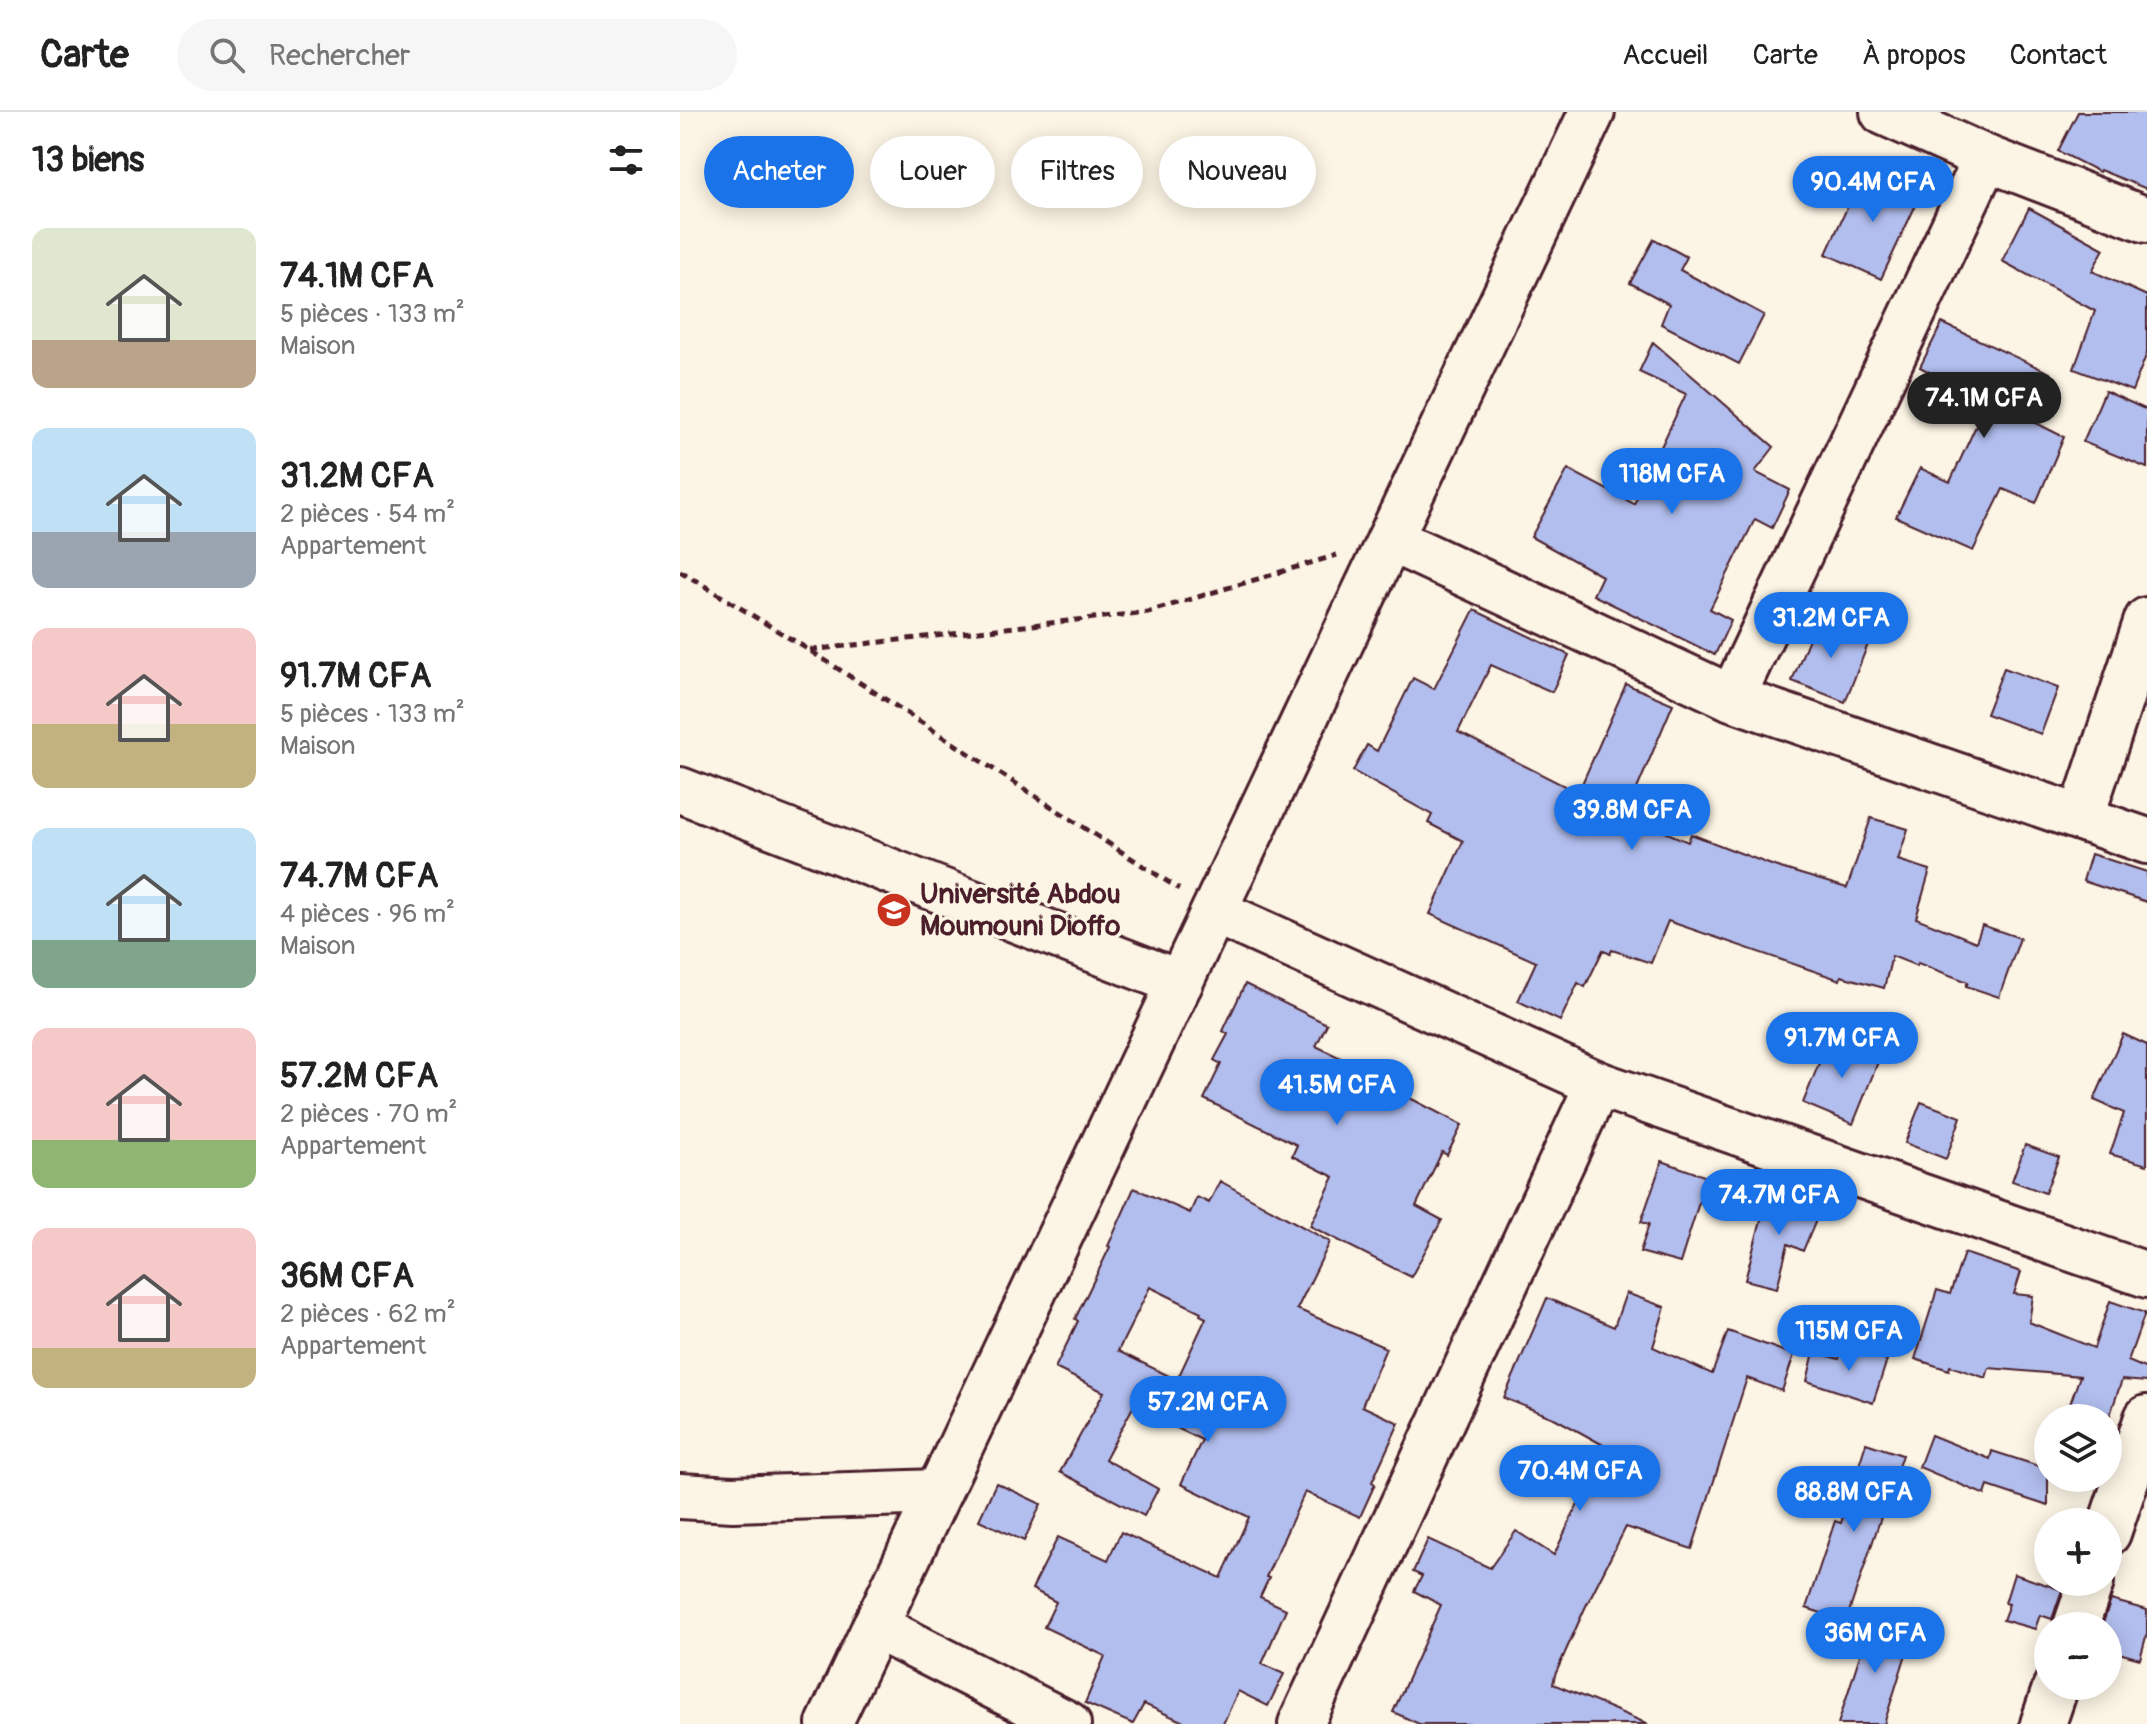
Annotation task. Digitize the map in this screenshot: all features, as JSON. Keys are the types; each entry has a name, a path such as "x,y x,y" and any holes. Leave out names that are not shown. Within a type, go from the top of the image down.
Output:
{"street":[{"path":"829,1724 1592,112"},
{"path":"1883,112 1986,158 2147,220"},
{"path":"1732,698 1986,158"},
{"path":"1390,539 1732,698 2147,841"},
{"path":"2081,818 2138,678 2147,620"},
{"path":"680,790 1180,983"},
{"path":"1214,911 1598,1084 2147,1275"},
{"path":"1301,1724 1598,1084"},
{"path":"2116,1508 2147,1418"},
{"path":"680,1496 733,1499 938,1492"},
{"path":"875,1626 1068,1724"},
{"path":"2043,1724 2051,1700"}],"path":[{"path":"809,650 1148,612 1390,539"},
{"path":"680,571 809,650 1214,911"}],"building":[{"path":"2078,112 2147,112 2147,189 2099,172 2058,151"},
{"path":"1865,168 1921,194 1881,279 1826,254"},
{"path":"2029,208 2104,249 2092,271 2147,296 2147,353 2132,391 2074,369 2095,311 2002,261"},
{"path":"1654,239 1687,257 1680,270 1764,315 1739,364 1661,324 1669,304 1630,283"},
{"path":"1942,323 2050,373 2030,420 2064,437 2036,503 2003,489 1973,551 1896,517 1920,468 1950,482 1981,415 1975,412 1980,400 1920,367"},
{"path":"1653,342 1774,447 1755,472 1790,490 1772,528 1755,519 1710,609 1731,620 1715,655 1593,595 1602,576 1531,537 1568,469 1634,504 1686,394 1639,372"},
{"path":"2105,391 2147,410 2147,468 2083,442"},
{"path":"1474,610 1569,655 1552,692 1491,665 1458,732 1578,793 1626,684 1673,704 1626,815 1688,842 1691,834 1774,866 1847,888 1871,818 1908,829 1898,860 1930,870 1916,918 1976,942 1982,925 2020,938 1999,997 1966,986 1968,982 1892,956 1884,988 1841,976 1840,980 1668,921 1651,963 1603,950 1585,987 1578,983 1560,1021 1518,1001 1536,962 1430,914 1463,841 1428,823 1432,815 1353,771 1367,745 1377,751 1413,678 1434,689"},
{"path":"1817,618 1870,639 1845,702 1792,681"},
{"path":"2004,668 2058,688 2041,734 1986,714"},
{"path":"2091,854 2147,872 2147,902 2083,881"},
{"path":"1245,984 1327,1024 1316,1046 1369,1072 1373,1065 1410,1082 1404,1095 1462,1125 1447,1155 1442,1152 1416,1206 1442,1220 1411,1277 1310,1226 1334,1177 1292,1156 1297,1145 1204,1099 1221,1064 1214,1060 1228,1034 1223,1031"},
{"path":"2123,1034 2147,1045 2147,1165 2110,1154 2124,1113 2094,1100"},
{"path":"1830,1036 1880,1057 1853,1124 1803,1103"},
{"path":"1921,1102 1961,1117 1946,1159 1905,1143"},
{"path":"2025,1145 2059,1157 2045,1193 2012,1181"},
{"path":"1662,1161 1707,1177 1680,1263 1640,1252 1649,1224 1641,1222"},
{"path":"1220,1181 1330,1242 1297,1309 1386,1348 1362,1406 1399,1423 1360,1517 1305,1492 1260,1597 1286,1609 1262,1664 1284,1674 1268,1706 1238,1691 1223,1724 1188,1724 1144,1704 1133,1724 1085,1703 1105,1656 1044,1627 1056,1602 1032,1589 1058,1537 1108,1560 1121,1532 1221,1578 1249,1517 1181,1484 1202,1440 1133,1407 1105,1459 1158,1489 1144,1516 1060,1472 1104,1392 1055,1368 1134,1188 1190,1213 1197,1197 1209,1203","holes":["1150,1287 1201,1312 1200,1315 1206,1318 1177,1380 1118,1351"]},
{"path":"1769,1190 1799,1200 1798,1204 1819,1213 1803,1251 1788,1244 1777,1288 1745,1280"},
{"path":"1964,1253 2021,1272 2014,1294 2033,1296 2029,1322 2094,1348 2110,1301 2145,1313 2128,1361 2147,1369 2147,1382 2122,1380 2114,1404 2070,1404 2080,1376 1989,1368 1986,1378 1915,1359 1937,1290 1950,1294"},
{"path":"1626,1293 1665,1307 1653,1347 1712,1374 1728,1331 1794,1355 1782,1391 1747,1378 1692,1549 1626,1527 1555,1675 1553,1684 1648,1724 1419,1724 1393,1712 1441,1605 1414,1591 1422,1576 1413,1572 1428,1539 1490,1568 1516,1531 1554,1555 1605,1446 1556,1419 1504,1398 1547,1298 1614,1327"},
{"path":"1842,1345 1887,1360 1873,1403 1807,1381 1814,1352 1839,1359"},
{"path":"1931,1435 1990,1459 1992,1451 2034,1464 2034,1492 2048,1492 2048,1506 1988,1486 1985,1495 1919,1467"},
{"path":"1866,1443 1902,1455 1846,1621 1806,1608 1835,1521 1841,1523"},
{"path":"996,1483 1041,1504 1024,1541 979,1520"},
{"path":"2014,1574 2034,1581 2034,1596 2060,1596 2054,1612 2034,1612 2034,1629 2003,1620 2009,1604 2005,1603"},
{"path":"2111,1600 2147,1610 2147,1633 2140,1659 2122,1654 2122,1612 2107,1612"},
{"path":"1873,1614 1900,1623 1894,1644 1908,1648 1884,1724 1838,1724"}],"place":[{"name":"Université Abdou Moumouni Dioffo","path":"894,910"}]}
